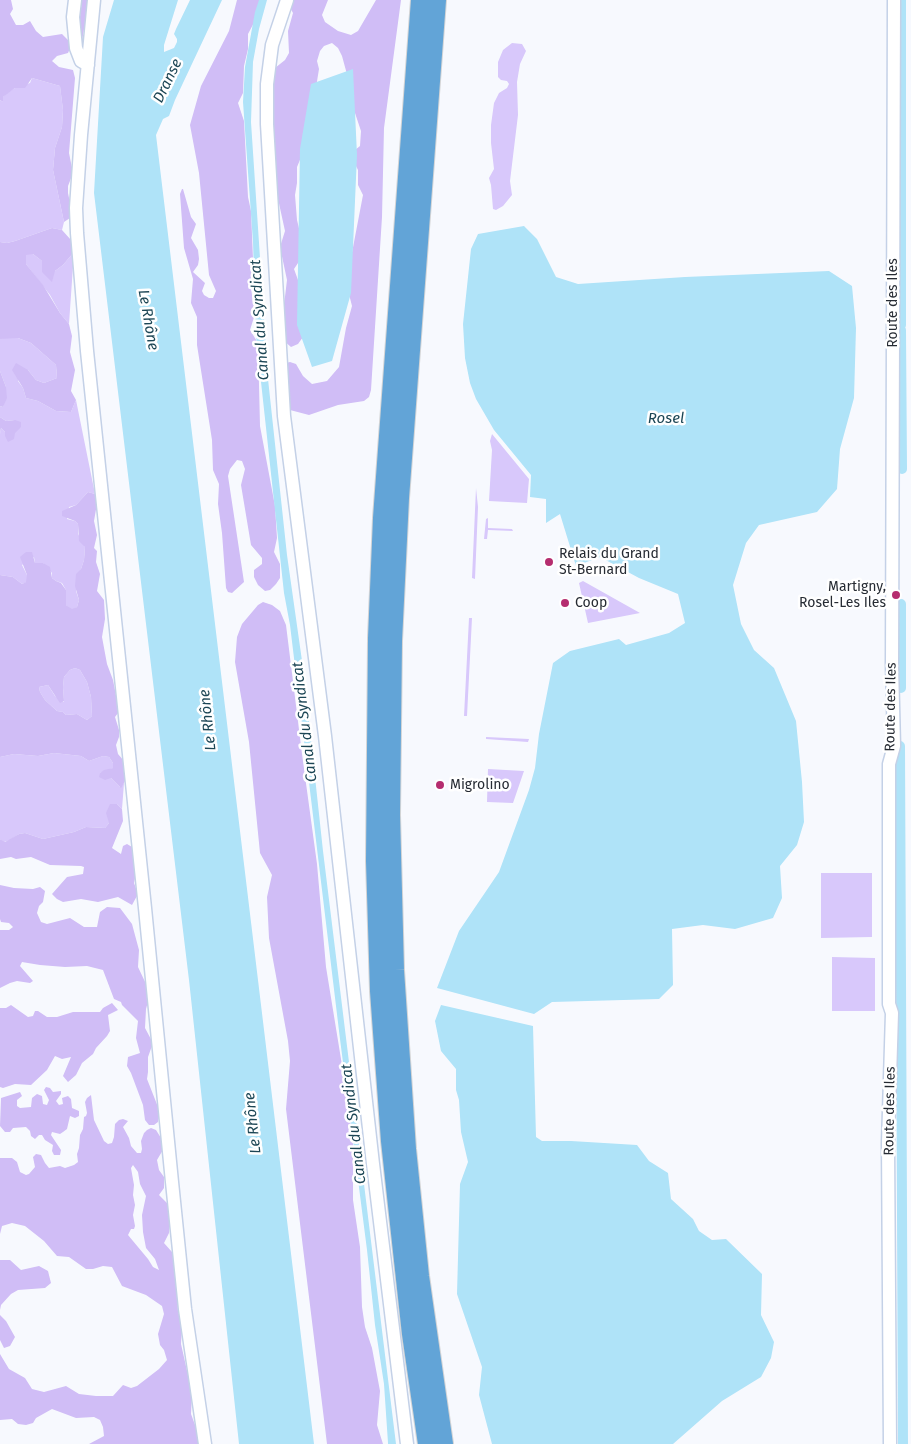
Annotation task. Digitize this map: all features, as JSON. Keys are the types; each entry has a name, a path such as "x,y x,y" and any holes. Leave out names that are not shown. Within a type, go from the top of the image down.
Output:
{"highway":[{"path":"420,0 382,518 376,648 374,861 379,991 390,1141 407,1306 427,1444"},
{"path":"437,0 400,498 393,641 391,807 395,970 407,1149 421,1285 444,1444"}],"street":[{"path":"76,0 73,17 76,48 80,61 88,65"},
{"path":"94,0 76,208 78,242 87,351 175,1211 191,1353 205,1444"},
{"path":"287,0 272,45 267,84 267,124 284,416 325,736 373,1164 407,1444"},
{"name":"Route des Iles","path":"890,1444 888,1143 892,1013 889,1004 889,764 894,746 892,665 894,0"}],"shaded area":[{"path":"0,0 11,0 13,9 10,14 16,25 23,25 30,21 36,31 43,37 62,34 72,44 68,53 57,56 52,61 59,67 73,70 75,78 69,153 73,173 68,186 71,208 70,218 64,222 53,170 55,148 62,127 63,110 60,86 32,78 25,88 15,88 3,97 3,102 0,100"},
{"path":"82,0 89,0 82,41 78,33"},
{"path":"237,0 266,0 248,34 243,93 238,103 244,121 248,197 251,211 253,273 250,282 255,314 250,330 258,343 260,426 275,506 277,538 274,552 280,564 280,578 270,590 265,591 258,585 254,577 254,570 262,564 262,558 251,545 241,485 245,469 242,461 237,460 230,469 228,476 244,582 232,593 228,592 226,588 218,504 219,484 213,470 212,440 197,345 197,317 191,303 193,279 184,248 180,194 183,189 191,217 196,224 191,238 198,250 199,259 198,265 193,272 205,283 202,291 204,295 213,298 216,291 209,275 199,173 190,125 201,86 229,31"},
{"path":"286,0 328,0 322,15 325,22 338,31 351,35 358,31 376,0 401,0 384,128 382,217 371,390 369,397 364,401 338,405 309,415 290,410 280,404 286,363 296,364 303,376 312,384 327,381 339,367 352,306 349,294 350,263 363,195 358,185 358,170 350,154 360,146 361,131 353,107 351,89 342,56 338,48 332,43 324,46 320,51 317,61 319,69 307,143 297,167 295,195 297,220 303,245 302,257 294,269 298,280 303,337 298,344 291,347 283,340 287,280 280,247 285,231 263,130 275,68 285,60 289,53 288,31 293,13"},
{"path":"512,43 522,44 526,51 520,64 517,82 518,115 510,181 512,195 503,206 496,210 493,209 489,178 494,169 491,125 494,103 499,93 507,88 509,84 498,77 498,62 503,50"},
{"path":"32,78 60,86 63,110 62,127 55,148 53,170 64,222 62,230 52,228 15,241 0,242 0,100 3,102 3,97 7,93 30,83"},
{"path":"52,228 62,230 71,240 74,252 55,271 52,282 42,272 42,261 33,254 26,255 26,264 43,285 69,324 72,336 70,352 75,370 71,391 76,400 71,412 56,411 38,401 26,398 23,388 12,370 16,363 28,370 36,380 44,383 57,378 56,365 31,343 18,338 0,339 0,242 15,241"},
{"path":"74,252 69,324 26,264 26,254 33,254 55,271"},
{"path":"18,338 31,343 56,365 57,378 44,383 36,380 28,370 18,381 23,388 26,398 38,401 56,411 71,412 76,400 95,494 88,492 76,505 69,507 67,519 78,524 78,534 85,547 84,560 76,591 79,600 77,607 72,610 66,605 66,590 62,583 52,578 52,573 43,563 35,563 34,557 22,565 27,575 27,582 22,584 13,577 0,575 0,434 1,428 5,432 15,420 6,421 0,417 0,406 3,407 6,387 0,371 0,339"},
{"path":"0,371 6,387 7,398 3,407 0,406"},
{"path":"0,417 6,421 15,420 21,422 21,427 15,433 14,439 8,442 5,432 1,428 0,434"},
{"path":"492,434 529,479 527,503 489,501 492,450 490,441"},
{"path":"476,488 478,507 475,579 472,578"},
{"path":"88,492 95,494 98,498 94,521 97,535 94,548 97,551 96,562 100,574 97,591 104,600 105,619 102,637 118,706 118,713 115,717 119,737 116,745 118,754 124,761 128,774 121,788 111,778 105,780 99,777 100,773 104,770 113,768 113,763 109,757 103,756 89,761 81,756 54,753 38,756 14,754 0,757 0,575 13,577 22,584 26,582 27,575 20,557 26,552 32,552 35,563 43,563 50,567 52,578 61,583 66,590 66,605 72,609 77,607 79,600 75,586 76,574 81,569 84,560 85,547 79,541 78,524 62,516 62,511 76,505","holes":["75,668 80,670 87,682 91,697 92,716 87,720 77,714 66,715 63,712 57,711 45,700 39,687 48,685 60,703 64,701 64,677 70,670"]},
{"path":"488,518 488,528 512,529 513,531 488,530 487,539 484,539 486,519"},
{"path":"583,581 640,613 588,623 579,583"},
{"path":"263,602 272,605 280,611 286,625 317,864 326,967 353,1144 353,1200 360,1247 362,1307 380,1391 377,1425 383,1444 327,1444 286,1109 290,1061 288,1041 269,938 267,897 272,875 260,853 249,742 235,662 237,637 242,624 258,605"},
{"path":"469,618 472,618 467,716 464,716"},
{"path":"75,668 80,670 87,682 91,697 92,716 87,720 77,714 66,715 63,712 57,711 45,700 40,692 39,687 48,685 55,696 64,702 64,677 70,670"},
{"path":"486,737 529,739 528,742 486,739"},
{"path":"54,753 81,756 89,761 103,756 109,757 113,763 113,768 100,773 111,778 120,787 124,783 122,809 117,804 105,828 86,827 74,832 43,839 25,833 4,842 0,839 0,757 14,754 38,756"},
{"path":"488,769 524,771 513,803 487,802"},
{"path":"110,804 117,804 122,809 123,821 112,848 121,854 123,846 127,844 135,852 137,868 134,883 138,894 132,905 118,897 98,902 81,899 63,902 52,894 67,877 83,874 84,867 50,865 31,857 0,859 0,839 5,842 19,834 25,833 43,839 74,832 86,827 105,828 109,823 106,813"},
{"path":"821,873 872,873 872,937 821,938"},
{"path":"0,885 33,889 40,887 45,891 43,902 39,906 37,913 41,922 47,924 70,918 84,927 97,927 100,912 107,907 120,908 132,924 139,950 138,967 147,986 149,998 146,1009 145,1028 153,1043 148,1057 147,1079 158,1107 159,1116 158,1122 154,1125 149,1125 145,1120 143,1105 127,1066 128,1057 140,1053 136,1038 138,1021 121,1002 114,999 103,970 87,966 65,967 22,962 20,966 33,981 30,983 17,981 0,988 0,930 9,930 13,927 9,923 1,922 0,919"},
{"path":"832,957 875,958 875,1011 832,1011"},
{"path":"112,1003 118,1010 108,1015 110,1031 93,1054 82,1063 76,1075 68,1082 63,1076 71,1057 62,1059 55,1056 47,1070 31,1085 15,1084 3,1088 0,1087 0,1008 6,1008 11,1005 28,1017 33,1016 35,1011 38,1011 47,1017 57,1017 73,1012 100,1012"},
{"path":"46,1087 50,1088 53,1092 61,1091 56,1101 59,1105 63,1104 62,1098 68,1096 71,1099 72,1108 79,1111 79,1116 75,1118 70,1116 67,1129 60,1134 52,1132 51,1135 61,1150 60,1155 54,1155 52,1151 53,1145 45,1140 42,1135 35,1139 26,1127 13,1128 10,1132 5,1132 0,1126 1,1098 20,1092 22,1096 17,1100 17,1106 20,1108 31,1107 32,1098 37,1094 42,1096 43,1104 47,1105 49,1100 44,1090"},
{"path":"91,1095 94,1120 104,1141 108,1144 112,1143 115,1124 123,1119 128,1121 123,1127 131,1146 137,1153 141,1153 141,1141 147,1130 151,1128 156,1130 161,1138 164,1148 157,1160 159,1170 164,1177 164,1188 159,1195 171,1207 169,1233 164,1243 172,1252 176,1271 178,1311 182,1325 181,1344 192,1393 191,1414 202,1444 89,1444 104,1436 100,1420 94,1417 76,1418 52,1409 36,1418 33,1423 26,1425 18,1424 12,1419 0,1420 0,1354 9,1369 25,1378 32,1389 44,1392 66,1386 79,1394 96,1396 113,1396 123,1385 131,1388 137,1386 159,1369 167,1360 164,1350 160,1345 158,1334 164,1314 162,1306 146,1295 122,1286 112,1267 103,1266 86,1269 69,1257 57,1256 44,1241 25,1226 12,1223 2,1226 0,1234 0,1158 12,1158 17,1162 20,1172 26,1175 35,1167 33,1157 36,1154 41,1155 49,1168 60,1166 65,1168 74,1165 78,1162 77,1154 84,1117 87,1113 85,1102","holes":["133,1165 138,1172 140,1184 146,1196 142,1215 146,1248 155,1259 159,1270 153,1267 128,1235 135,1226 133,1215 135,1205 134,1185 131,1168"]},
{"path":"0,1260 10,1260 21,1270 39,1266 48,1271 51,1283 45,1288 18,1290 11,1294 1,1305 0,1310"},
{"path":"0,1315 6,1321 15,1337 10,1346 4,1348 0,1340"}],"water":[{"path":"114,0 178,0 164,45 164,52 174,48 177,42 174,34 190,0 222,0 169,116 163,119 156,135 314,1444 239,1444 189,980 94,193 103,37"},
{"name":"Canal du Syndicat","path":"259,0 267,0 253,62 251,122 268,379 287,555 304,675 323,851 396,1444 388,1444 384,1384 375,1325 290,625 284,593 256,336 253,242 243,102 245,67"},
{"path":"353,69 357,155 351,293 332,361 312,367 297,325 300,149 311,84"},
{"name":"Rosel","path":"524,226 537,239 556,277 578,284 829,271 852,286 856,328 854,398 840,449 837,489 817,512 759,525 746,543 733,585 741,624 754,650 774,668 796,721 804,822 797,845 780,866 782,898 773,918 735,929 703,925 672,929 673,985 659,999 552,1002 534,1014 437,988 459,931 499,872 529,790 535,768 539,734 553,663 570,651 619,639 626,645 669,633 685,623 678,594 639,578 600,557 576,566 560,514 546,523 546,499 530,497 531,475 494,430 476,399 470,383 465,358 463,324 471,249 478,234"},
{"path":"441,1005 533,1026 536,1137 542,1141 637,1145 649,1161 668,1173 671,1199 693,1219 699,1231 712,1240 726,1239 762,1274 761,1315 774,1342 771,1358 761,1377 722,1401 673,1444 492,1444 479,1395 482,1367 457,1294 460,1184 468,1162 461,1132 459,1100 456,1090 456,1069 441,1051 435,1021"}],"waterway":[{"path":"901,0 901,325"},
{"path":"901,330 902,469"},
{"path":"901,604 901,688"},
{"path":"900,746 903,1444"}],"place":[{"name":"Relais du Grand St-Bernard","path":"549,562"},
{"name":"Martigny, Rosel-Les Iles","path":"896,595"},
{"name":"Coop","path":"565,603"},
{"name":"Migrolino","path":"440,785"}],"water label":[{"name":"Dranse","path":"168,81"},
{"name":"Le Rhône","path":"148,320"},
{"name":"Le Rhône","path":"208,720"},
{"name":"Le Rhône","path":"253,1123"}]}
